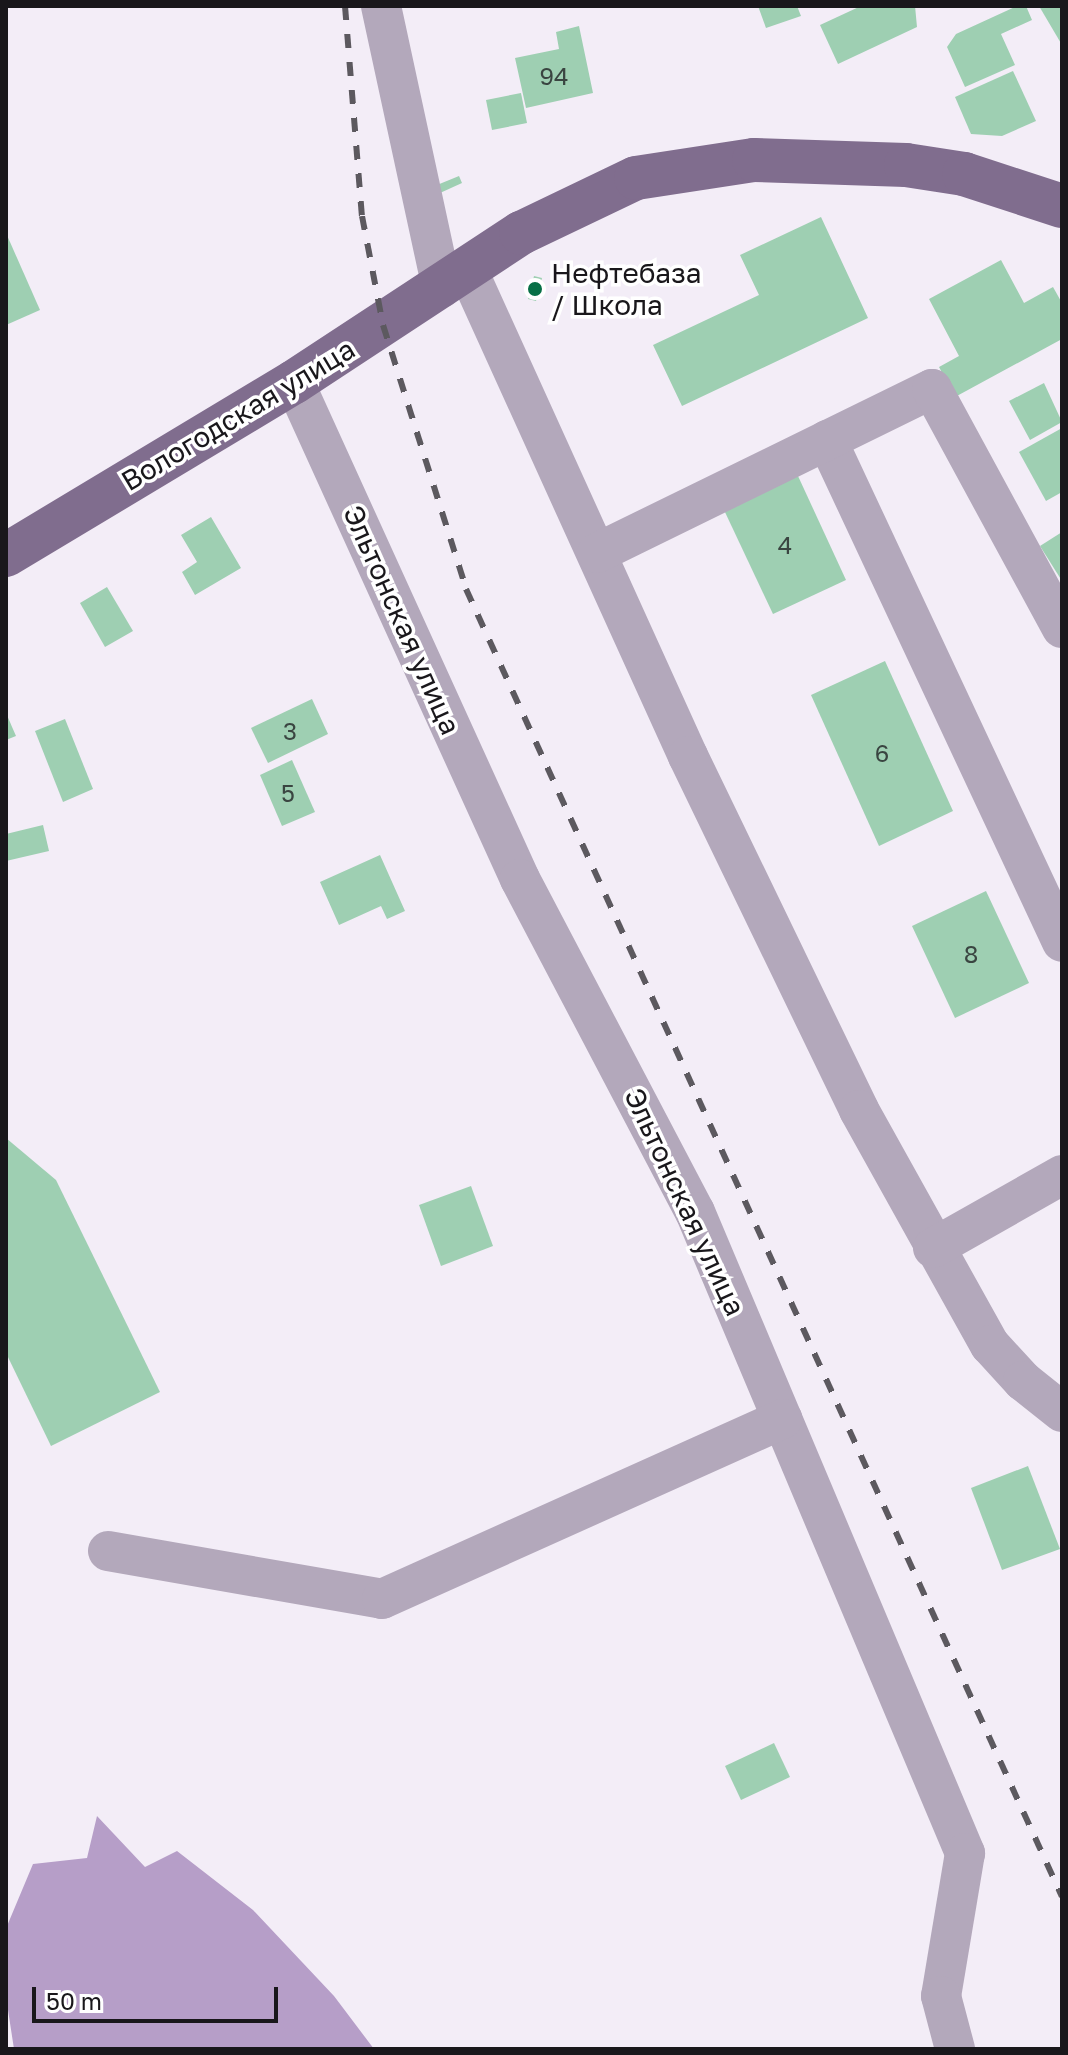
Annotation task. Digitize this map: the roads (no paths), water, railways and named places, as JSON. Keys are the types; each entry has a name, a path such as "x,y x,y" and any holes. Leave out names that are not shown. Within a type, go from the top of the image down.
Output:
{"main road":[{"name":"Вологодская улица","path":"6,555 294,382 521,233 595,194 636,178 740,162 906,165 978,178 1062,206"}],"street":[{"path":"381,6 455,279 597,553 852,1096 933,1248 990,1345 1023,1381 1062,1412"},
{"name":"Эльтонская улица","path":"294,382 520,879 695,1212 965,1853 941,1996 955,2049"},
{"path":"597,553 932,389 1062,628"},
{"path":"827,440 1062,942"},
{"path":"933,1248 1062,1175"},
{"path":"108,1551 382,1599 782,1419"}],"railway":[{"path":"345,6 362,216 383,325 466,589 1062,1897"}],"place":[{"name":"Нефтебаза / Школа","path":"535,289"}]}
